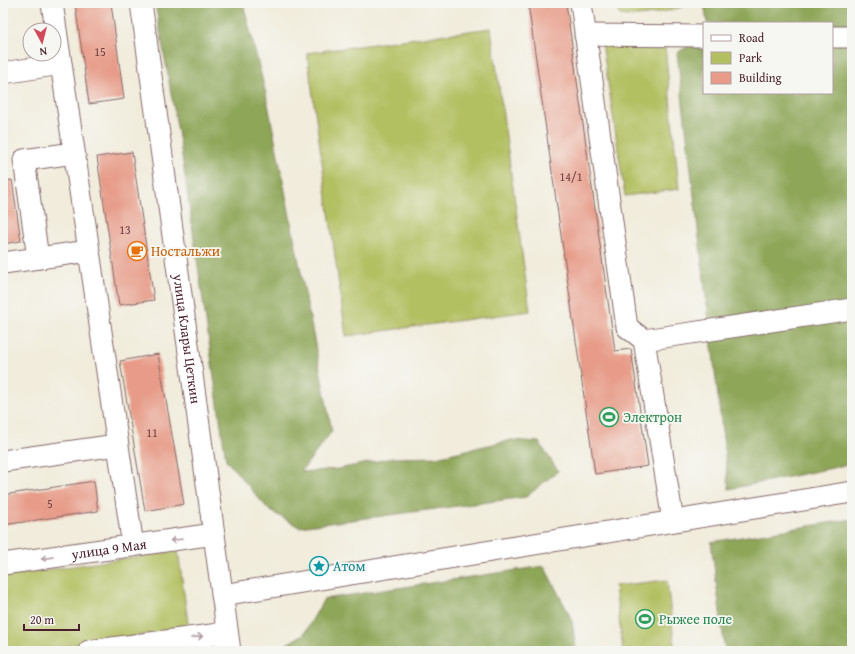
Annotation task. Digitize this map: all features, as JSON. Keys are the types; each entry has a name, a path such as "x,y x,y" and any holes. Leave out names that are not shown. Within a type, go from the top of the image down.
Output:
{"street":[{"path":"52,3 133,546"},
{"name":"улица Клары Цеткин","path":"141,3 229,642"},
{"path":"581,3 627,327 644,340 673,521"},
{"path":"585,35 703,36"},
{"path":"833,37 852,37"},
{"path":"3,73 61,64"},
{"path":"38,258 24,160 74,153"},
{"path":"3,263 89,251"},
{"path":"644,340 852,309"},
{"path":"3,461 117,445"},
{"path":"222,595 852,492"},
{"name":"улица 9 Мая","path":"3,564 214,534"},
{"path":"89,651 229,642"}],"green space":[{"path":"155,3 243,3 266,94 332,431 301,472 338,469 392,458 436,457 511,440 539,442 558,471 526,497 299,527 269,510 226,460 181,149"},
{"path":"614,3 685,3 682,7 675,9 651,14 627,16 620,15"},
{"path":"704,3 852,3 852,464 729,489 677,53 703,37 703,94 833,94 833,22 707,22"},
{"path":"491,28 530,311 346,336 307,53"},
{"path":"602,43 665,46 679,189 625,196"},
{"path":"852,519 852,651 725,651 711,542"},
{"path":"178,551 189,629 27,651 3,651 3,576"},
{"path":"544,566 572,620 576,651 275,651 304,634 324,599"},
{"name":"Рыжее поле","path":"667,580 675,651 623,651 615,586"}],"building":[{"path":"75,3 111,3 124,99 89,104"},
{"path":"528,3 566,3 615,351 631,349 648,466 595,474"},
{"path":"132,152 154,300 119,305 97,157"},
{"path":"12,180 21,241 3,244 3,181"},
{"path":"158,354 184,504 145,511 120,361"},
{"path":"94,481 98,511 3,525 3,495"}],"place":[{"name":"Ностальжи","path":"137,251"},
{"name":"Электрон","path":"609,417"},
{"name":"Атом","path":"319,566"},
{"name":"Рыжее поле","path":"645,619"}]}
